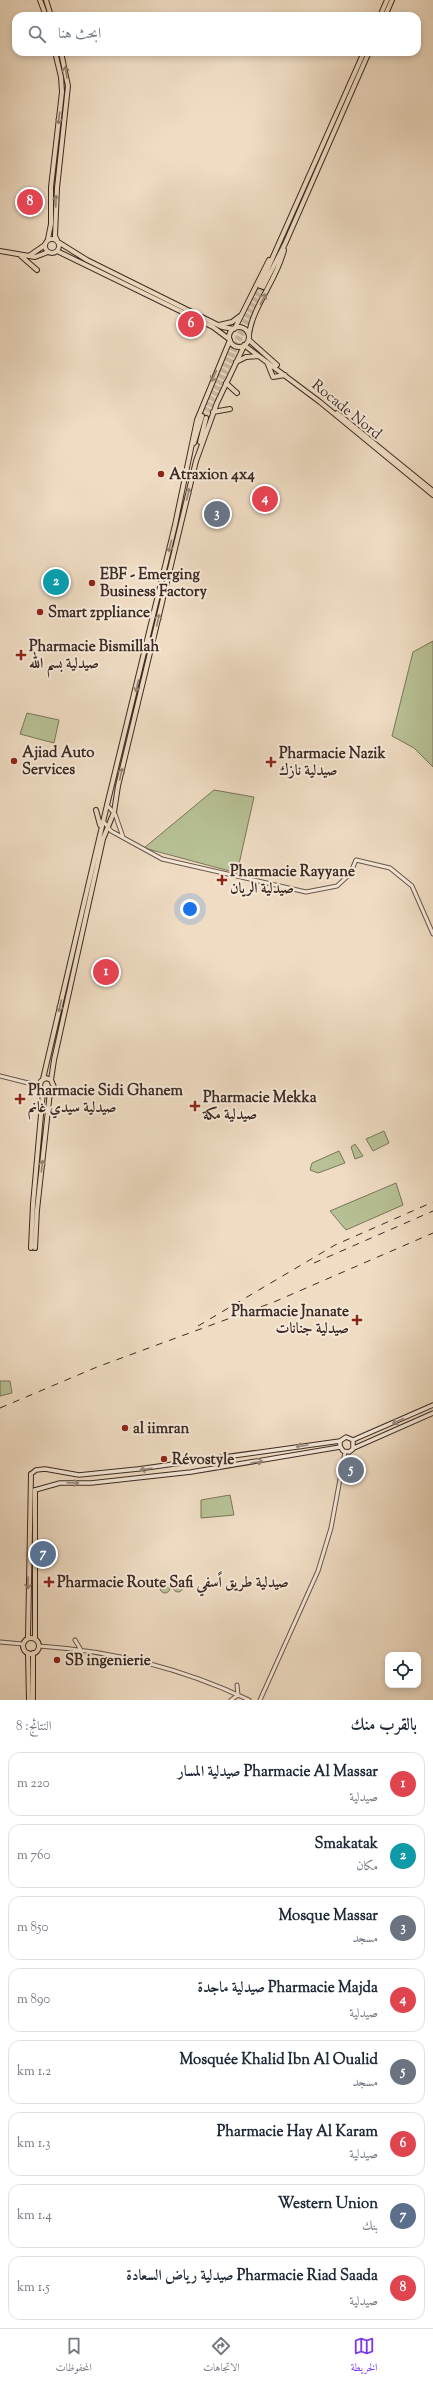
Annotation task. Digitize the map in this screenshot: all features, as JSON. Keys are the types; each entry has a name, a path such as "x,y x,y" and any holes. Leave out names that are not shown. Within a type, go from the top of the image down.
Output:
{"main road":[{"path":"40,0 44,12"},
{"path":"46,0 50,12"},
{"path":"382,12 387,0"},
{"path":"387,12 392,0"},
{"path":"29,256 45,246 48,240 51,224 51,187 62,92 62,77 56,56"},
{"path":"57,251 60,246 55,236 57,188 68,86 62,56"},
{"path":"33,1248 43,1092 40,1086 43,1080 102,819 107,805 201,408 230,340 231,332 235,328 241,314 283,243 362,56"},
{"path":"261,287 283,243 367,56"},
{"path":"48,240 58,241 87,260 219,325 243,328 249,338"},
{"path":"198,455 213,412 235,364 249,338 252,323 279,268 283,243"},
{"path":"45,246 48,252"},
{"path":"0,251 21,256 39,256 48,252 57,251 213,327 230,340 235,346 244,346"},
{"path":"21,256 37,270"},
{"path":"219,325 232,322 241,314"},
{"name":"Rocade Nord","path":"249,338 265,356 433,491"},
{"name":"Rocade Nord","path":"244,346 286,375 433,495"},
{"path":"235,364 246,357 260,356"},
{"path":"266,360 273,377 286,375"},
{"path":"226,383 237,393"},
{"path":"213,412 230,409"},
{"path":"35,1204 50,1092 54,1085 51,1080 89,900 107,828 114,812 118,786 198,455 204,417 191,453"},
{"path":"96,810 100,829"},
{"path":"43,1080 51,1080"},
{"path":"43,1092 50,1092"},
{"path":"31,1653 24,1649 23,1644 28,1638 31,1474 42,1470 79,1475 138,1469 340,1441 346,1437 354,1440 433,1405"},
{"path":"340,1441 340,1447 345,1452 351,1451 354,1448 433,1414"},
{"path":"354,1440 354,1448"},
{"path":"29,1700 31,1653 39,1646 34,1638 35,1490 60,1483 91,1483 191,1472 340,1447"},
{"path":"28,1638 34,1638"},
{"path":"31,1653 32,1700"}],"street":[{"path":"107,805 114,812 123,837"},
{"path":"102,819 107,828 123,837 139,849 162,860 306,892 337,886 350,874 356,860 390,868 412,886 433,934"},
{"path":"0,1076 40,1086"},
{"path":"260,1700 318,1571 331,1528 345,1452"},
{"path":"75,1640 81,1650"},
{"path":"0,1642 23,1644"},
{"path":"39,1646 81,1650 129,1658 162,1666 249,1700"},
{"path":"237,1685 238,1695"},
{"path":"231,1700 238,1695"}],"green space":[{"path":"433,641 433,767 414,748 392,736 413,652"},
{"path":"27,713 59,720 54,743 20,734"},
{"path":"214,790 254,797 237,873 144,848"},
{"path":"384,1131 389,1143 373,1151 366,1139"},
{"path":"355,1144 363,1156 355,1159 351,1147"},
{"path":"339,1151 345,1163 318,1173 310,1170 312,1163"},
{"path":"396,1183 403,1205 346,1230 330,1211"},
{"path":"0,1381 10,1381 12,1393 0,1396"},
{"path":"230,1495 234,1515 201,1518 201,1500"},
{"path":"178,1582 183,1587 178,1592 173,1587"},
{"path":"165,1583 170,1588 165,1593 160,1588"}],"tunnel":[{"path":"202,416 260,286"},
{"path":"206,418 263,287"}],"railway":[{"path":"198,1326 335,1245 433,1202"},
{"path":"314,1263 433,1211"},
{"path":"0,1408 97,1367 274,1302 433,1233"}],"place":[{"name":"Pharmacie Riad Saada صيدلية رياض السعادة","path":"30,202"},
{"name":"Pharmacie Hay Al Karam","path":"191,324"},
{"name":"Atraxion 4x4","path":"161,474"},
{"name":"Pharmacie Majda صيدلية ماجدة","path":"265,499"},
{"name":"Mosque Massar","path":"217,514"},
{"name":"Smakatak","path":"56,582"},
{"name":"EBF - Emerging Business Factory","path":"92,583"},
{"name":"Smart zppliance","path":"40,612"},
{"name":"Pharmacie Bismillah صيدلية بسم الله","path":"21,655"},
{"name":"Ajiad Auto Services","path":"14,761"},
{"name":"Pharmacie Nazik صيدلية نازك","path":"271,762"},
{"name":"Pharmacie Rayyane صيدلية الريان","path":"222,880"},
{"name":"Pharmacie Al Massar صيدلية المسار","path":"106,972"},
{"name":"Pharmacie Sidi Ghanem صيدلية سيدي غانم","path":"20,1099"},
{"name":"Pharmacie Mekka صيدلية مكة","path":"195,1106"},
{"name":"Pharmacie Jnanate صيدلية جنانات","path":"357,1320"},
{"name":"al iimran","path":"125,1428"},
{"name":"Révostyle","path":"164,1459"},
{"name":"Mosquée Khalid Ibn Al Oualid","path":"351,1470"},
{"name":"Western Union","path":"43,1554"},
{"name":"Pharmacie Route Safi صيدلية طريق اًسفي","path":"49,1582"},
{"name":"SB ingenierie","path":"57,1660"}]}
